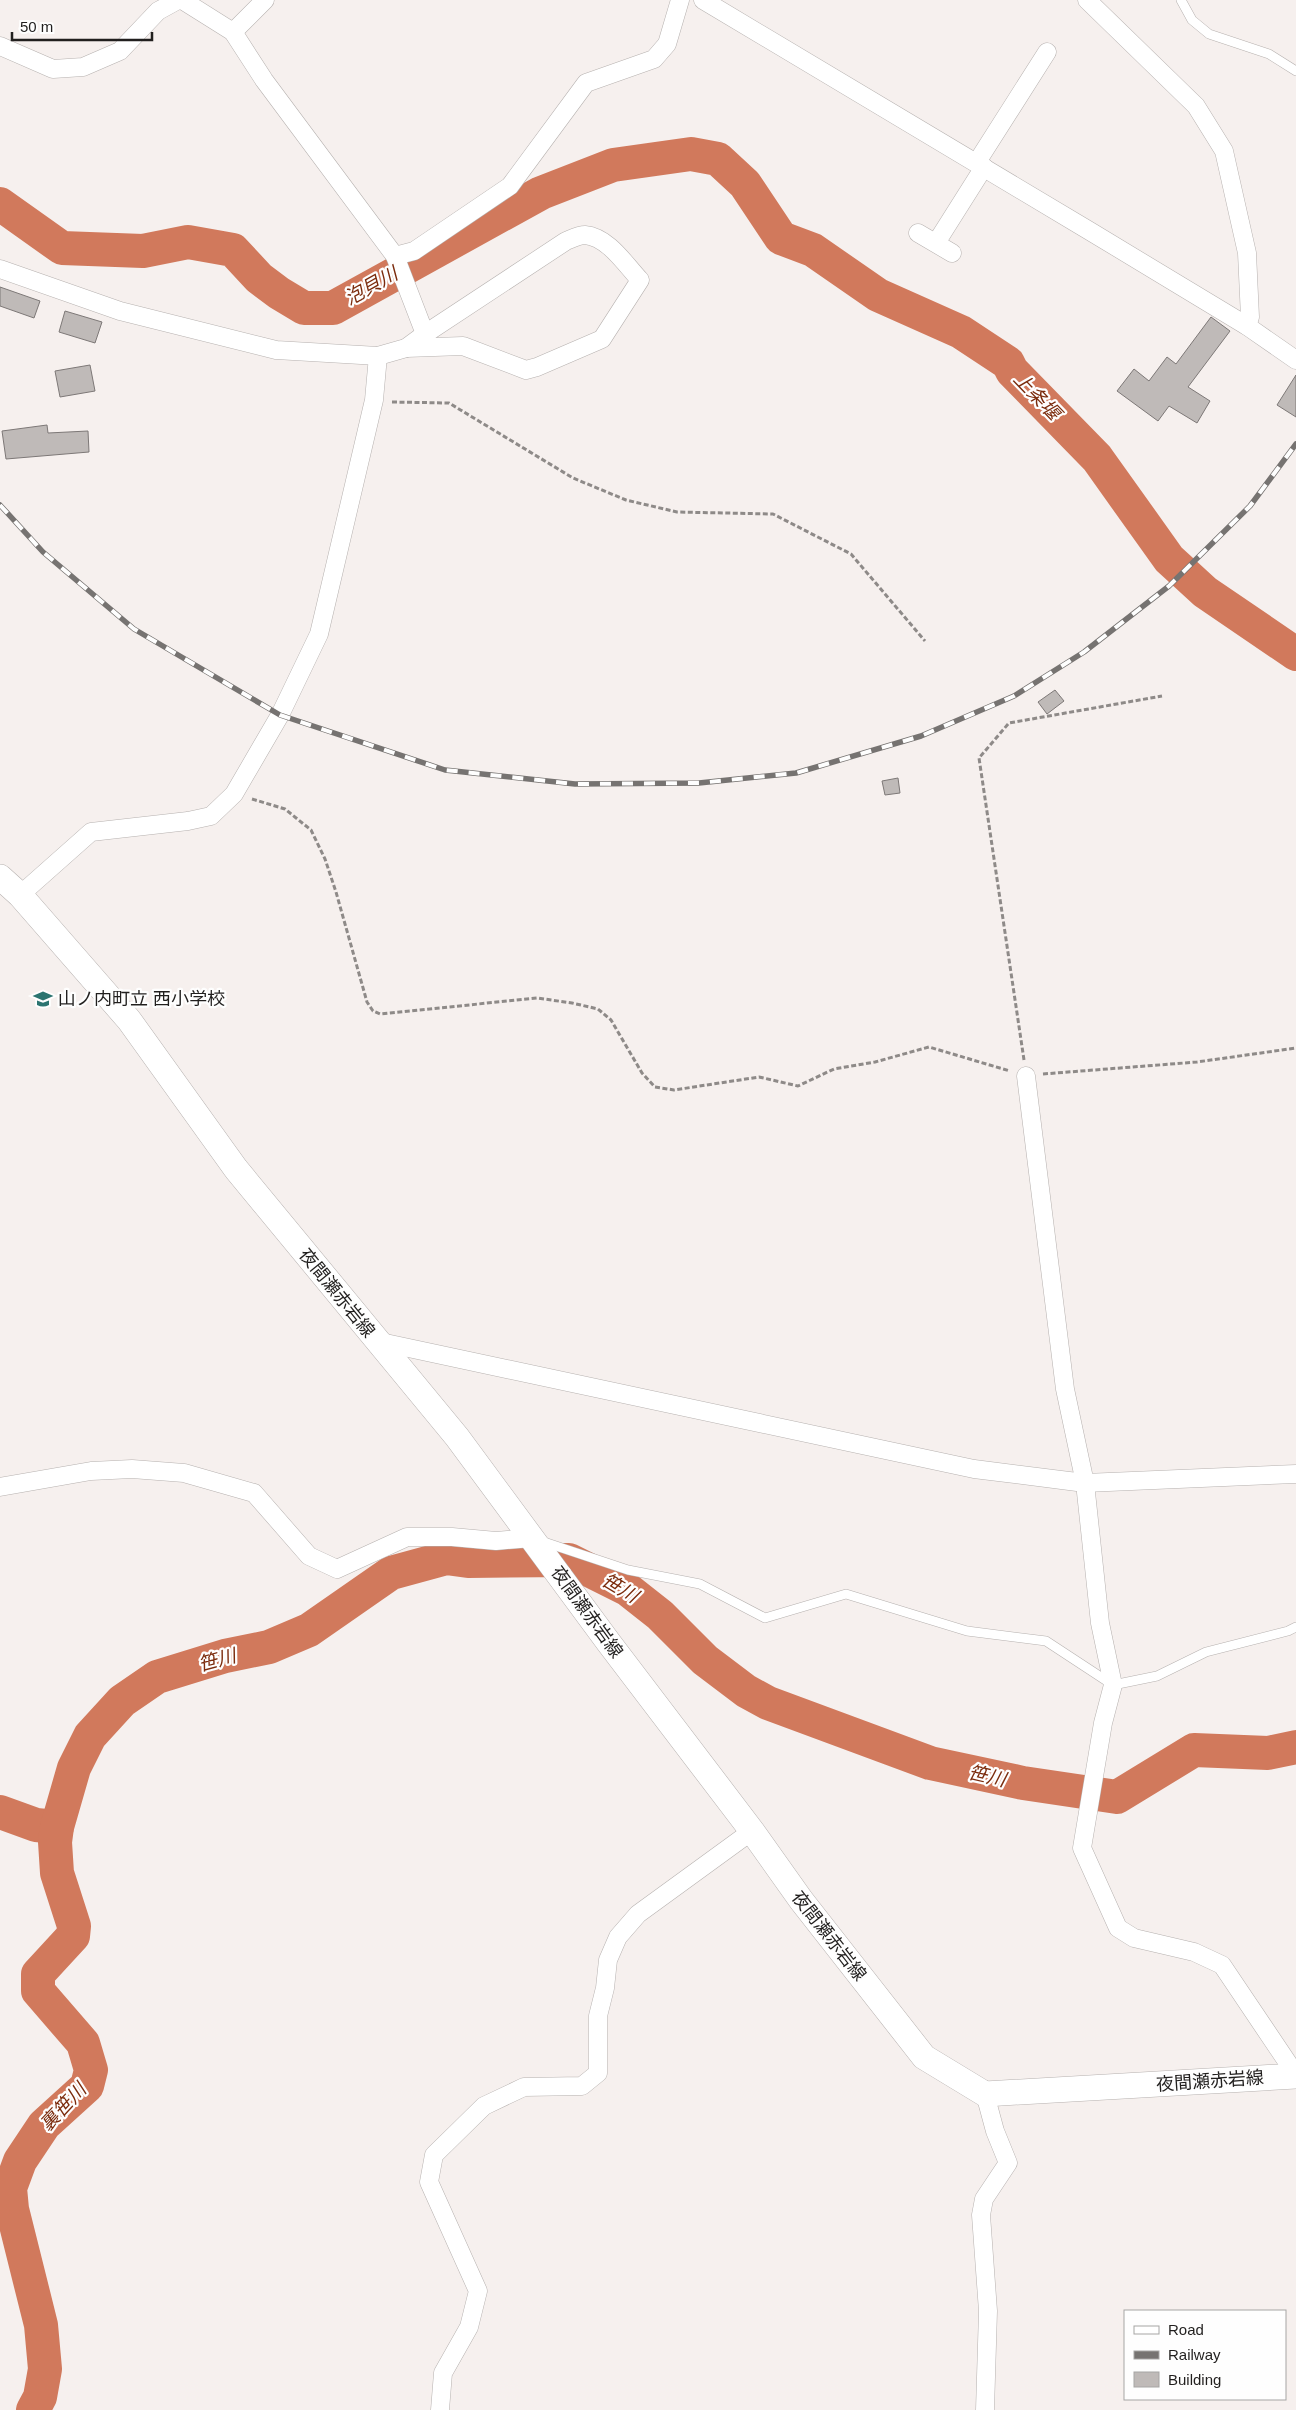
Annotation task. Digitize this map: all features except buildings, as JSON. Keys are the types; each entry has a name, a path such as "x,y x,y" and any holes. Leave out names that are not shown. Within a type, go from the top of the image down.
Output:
{"main road":[{"name":"夜間瀬赤岩線","path":"0,877 20,895 128,1020 236,1170 457,1437 752,1831 800,1900 924,2057 985,2094 1296,2075"}],"street":[{"path":"0,46 53,69 83,67 120,51 158,11 180,0 233,32 264,80 396,260 425,334"},
{"path":"233,32 265,0"},
{"path":"396,260 414,251 510,186 586,82 654,59 667,44 680,0"},
{"path":"703,0 1247,326 1296,360"},
{"path":"1087,0 1196,106 1224,151 1247,253 1250,317 1247,326"},
{"path":"936,243 1047,52"},
{"path":"918,233 952,253"},
{"path":"0,269 120,311 276,350 378,356 406,348 463,346 526,370 602,340 640,280 618,255 600,240 584,235 566,241 406,348"},
{"path":"20,895 91,832 188,821 211,816 234,794 280,715 319,634 374,400 378,356"},
{"path":"1026,1076 1065,1389 1086,1484 1100,1623 1113,1685 1103,1723 1082,1848 1118,1928 1134,1938 1194,1952 1222,1965 1296,2075"},
{"path":"376,1340 974,1469 1086,1484 1296,1474"},
{"path":"0,1487 91,1471 132,1470 184,1473 254,1493 309,1556 337,1569 407,1537 452,1537 536,1543"},
{"path":"440,2410 443,2373 470,2328 478,2291 429,2182 434,2155 484,2106 524,2087 582,2086 598,2073 598,2016 605,1988 608,1960 618,1937 638,1914 752,1831"},
{"path":"985,2094 995,2131 1008,2163 984,2198 981,2216 988,2311 985,2410"}],"lane":[{"path":"1181,0 1192,20 1209,34 1269,54 1296,70"},
{"path":"536,1543 628,1570 700,1584 765,1618 846,1594 967,1630 1046,1641 1113,1685 1157,1676 1206,1652 1296,1627"}],"path":[{"path":"374,400 449,403 573,478 626,500 677,512 773,514 851,554 925,641"},
{"path":"1026,1076 979,758 1009,723 1162,696"},
{"path":"234,794 285,809 311,830 325,859 367,1002 373,1012 380,1014 537,998 572,1002 598,1009 611,1020 642,1074 655,1087 674,1090 759,1077 798,1086 834,1069 875,1062 930,1046 1026,1076 1197,1062 1296,1048"}],"waterway":[{"name":"泡貝川","path":"0,204 62,248 143,251 188,242 233,250 259,278 304,308 333,308 541,193 613,165 691,154 718,159 745,184 781,238 813,250 878,295 961,332 1008,363 1012,371 1097,458 1169,559 1205,592 1296,654"},
{"name":"笹川","path":"33,2410 40,2397 45,2369 41,2325 12,2209 10,2188 20,2161 44,2125 87,2086 91,2070 83,2043 38,1991 38,1974 73,1936 74,1926 57,1873 55,1842 57,1827 74,1768 90,1736 122,1701 157,1677 225,1656 269,1647 309,1630 391,1573 446,1558 468,1561 569,1560 627,1589 660,1615 705,1660 746,1691 768,1703 930,1763 1023,1783 1117,1797 1194,1750 1268,1753 1296,1747"},
{"name":"笹川","path":"0,1812 36,1825 57,1827"}],"railway":[{"path":"0,505 43,552 134,629 280,715 445,770 575,784 699,783 796,773 921,736 1014,696 1084,652 1169,586 1250,506 1296,444"}],"place":[{"name":"山ノ内町立 西小学校","path":"43,999"}],"water label":[{"name":"上条堰","path":"1037,396"},
{"name":"裏笹川","path":"63,2107"}]}
